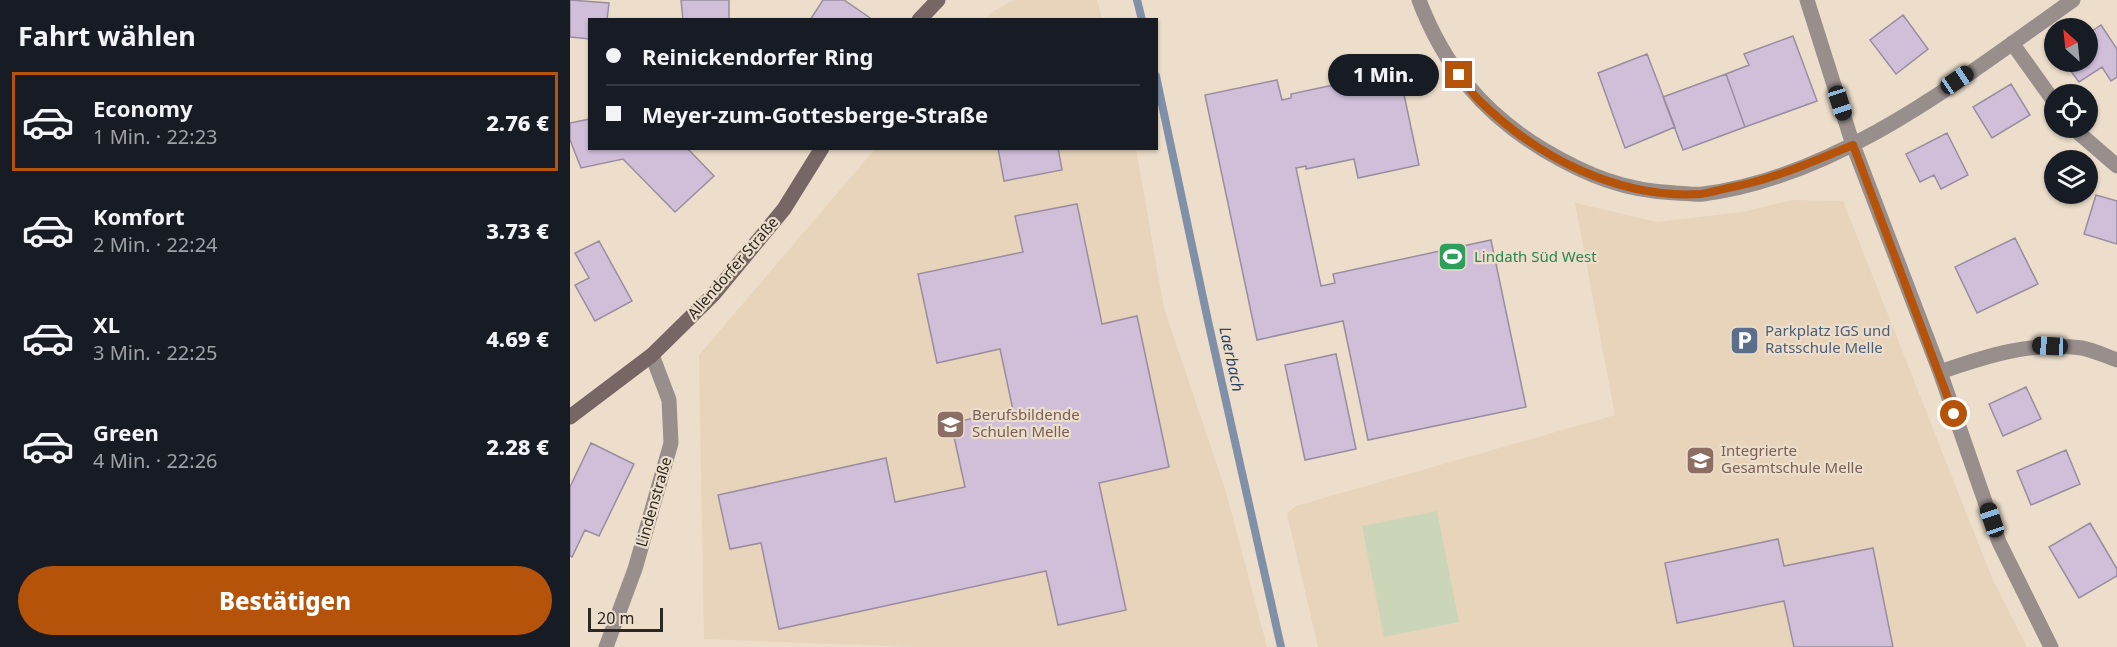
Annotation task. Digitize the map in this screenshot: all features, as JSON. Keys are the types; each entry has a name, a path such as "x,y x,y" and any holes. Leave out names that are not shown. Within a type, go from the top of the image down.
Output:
{"main road":[{"path":"921,18 938,0"},
{"name":"Allendorfer Straße","path":"570,417 652,355 713,294 784,209 821,150"}],"street":[{"path":"1419,0 1429,27 1448,61 1481,102 1520,135 1573,167 1615,184 1657,192 1701,194 1789,172 1853,145 1903,117 2073,0"},
{"path":"1807,0 1853,145 1940,372 1999,542 2051,647"},
{"path":"2012,43 2044,88"},
{"path":"2085,138 2117,166"},
{"path":"1940,372 1979,358 2033,346 2083,348 2117,360"},
{"name":"Lindenstraße","path":"606,647 635,569 671,443 669,400 652,355"}],"shaded area":[{"path":"1014,0 1097,0 1102,18 986,18 992,12"},
{"name":"Berufsbildende Schulen Melle","path":"874,150 1136,150 1164,308 1226,492 1267,647 914,647 704,639 699,355"},
{"name":"Integrierte Gesamtschule Melle","path":"1793,200 1843,201 1992,578 2027,647 1318,647 1287,514 1296,506 1615,415 1575,203 1657,222 1742,212"}],"green space":[{"path":"1437,511 1459,622 1384,637 1362,526"}],"building":[{"path":"570,0 609,3 607,18 588,18 588,39 570,37"},
{"path":"681,0 729,0 729,18 683,18"},
{"path":"823,0 844,0 870,18 811,18"},
{"path":"1903,15 1928,49 1896,74 1870,40"},
{"path":"2101,25 2117,49 2117,77 2111,81 2102,67 2098,70 2098,27"},
{"path":"1793,36 1817,101 1745,127 1726,74 1749,65 1744,54"},
{"path":"1647,54 1675,127 1625,148 1598,73"},
{"name":"Lindath Süd West","path":"1399,71 1419,165 1358,178 1354,159 1306,169 1306,166 1296,168 1321,286 1335,283 1333,274 1491,240 1526,407 1368,440 1343,321 1257,340 1205,95 1277,80 1282,100 1291,98 1291,94"},
{"path":"2072,72 2094,72 2079,82"},
{"path":"1726,74 1745,127 1683,150 1663,97"},
{"path":"2011,84 2030,115 1992,138 1973,107"},
{"path":"588,119 588,150 689,150 714,176 675,212 623,159 581,168 570,140 570,123"},
{"path":"1947,133 1968,175 1941,189 1934,175 1920,182 1906,154"},
{"path":"998,150 1058,150 1062,170 1004,181"},
{"path":"2098,196 2117,201 2117,244 2084,234 2093,204 2098,204"},
{"path":"1077,204 1102,324 1137,316 1169,467 1099,483 1126,610 1058,625 1046,571 779,629 761,543 730,549 718,495 886,458 895,502 965,487 951,423 1013,410 1000,349 937,363 918,274 1023,252 1015,216"},
{"path":"2015,238 2038,284 1977,313 1955,267"},
{"path":"599,241 632,301 595,321 575,285 589,278 575,253"},
{"path":"1336,354 1356,449 1305,460 1285,365"},
{"path":"2026,387 2041,419 2003,436 1989,404"},
{"path":"591,443 634,464 599,536 585,530 572,557 570,556 570,487"},
{"path":"2066,450 2080,484 2031,505 2017,471"},
{"path":"2090,523 2117,569 2117,576 2079,598 2049,547"},
{"path":"1778,539 1784,566 1873,548 1893,647 1794,647 1784,601 1677,623 1665,563"}],"waterway":[{"name":"Laerbach","path":"1137,0 1142,18"},
{"name":"Laerbach","path":"1158,85 1281,647"}],"place":[{"name":"Lindath Süd West","path":"1453,257"},
{"name":"Parkplatz IGS und Ratsschule Melle","path":"1744,340"},
{"name":"Berufsbildende Schulen Melle","path":"951,424"},
{"name":"Integrierte Gesamtschule Melle","path":"1700,460"}],"route":[{"path":"1459,75 1481,102 1520,135 1573,167 1615,184 1657,192 1701,194 1744,185 1789,172 1853,145 1954,414"}]}
